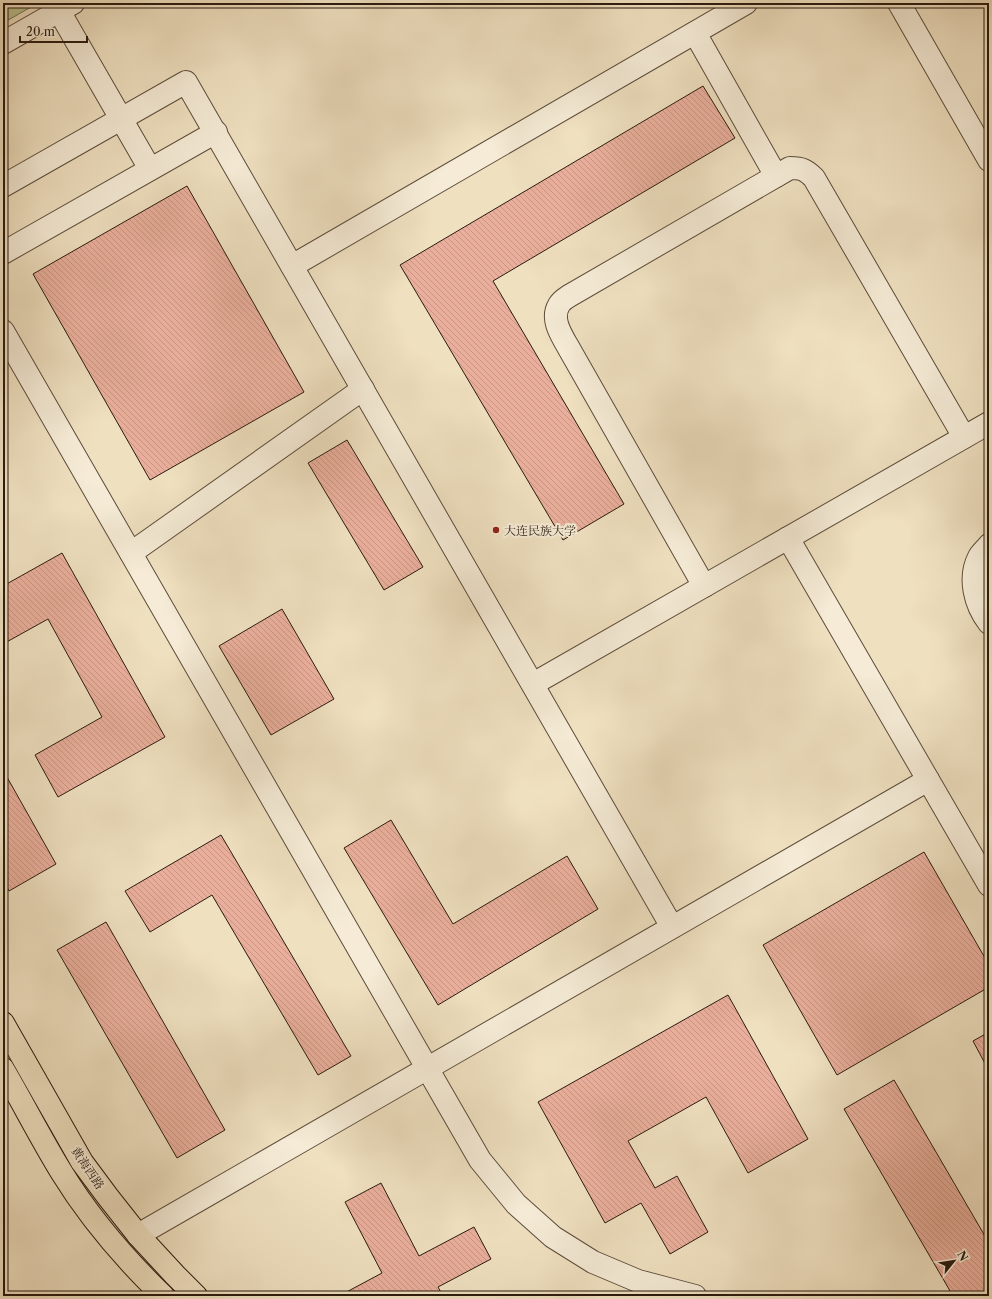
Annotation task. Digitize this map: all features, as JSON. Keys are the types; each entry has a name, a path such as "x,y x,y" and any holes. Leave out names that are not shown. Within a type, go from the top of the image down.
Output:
{"main road":[{"name":"黄海西路","path":"3,1024 82,1162 138,1235 175,1276 196,1296"},
{"name":"黄海西路","path":"4,1072 62,1173 89,1211 120,1249 163,1296"}],"street":[{"path":"292,266 746,3"},
{"path":"899,3 989,160"},
{"path":"3,43 66,7 121,119 150,170"},
{"path":"695,33 776,176"},
{"path":"3,186 186,82 672,927"},
{"path":"3,253 216,132"},
{"path":"704,586 559,331 556,318 559,304 569,296 776,176 790,168 799,168 807,171 814,178 964,437"},
{"path":"3,331 480,1160 516,1204 553,1237 593,1262 638,1281 695,1296"},
{"path":"131,553 363,389"},
{"path":"533,684 989,423"},
{"path":"788,538 989,885"},
{"path":"989,545 979,556 973,574 975,596 984,616 989,623"},
{"path":"138,1235 928,780"},
{"path":"4,1072 25,1062"}],"green space":[{"path":"3,3 38,3 3,23"}],"building":[{"path":"703,86 735,138 493,281 624,504 563,540 400,265"},
{"path":"187,186 304,392 150,480 33,274"},
{"path":"347,440 423,567 384,590 308,463"},
{"path":"62,553 165,737 58,797 35,755 102,717 48,619 3,644 3,586"},
{"path":"282,609 334,699 271,735 219,646"},
{"path":"3,770 56,864 9,891 3,879"},
{"path":"391,820 453,924 567,856 598,909 438,1005 344,848"},
{"path":"221,835 351,1056 318,1075 212,895 150,932 125,891"},
{"path":"924,852 989,965 989,987 837,1075 763,945"},
{"path":"106,922 225,1130 177,1158 57,950"},
{"path":"728,995 808,1139 748,1173 706,1097 628,1141 655,1188 677,1176 708,1232 670,1254 641,1203 605,1223 538,1102"},
{"path":"989,1032 989,1071 973,1041"},
{"path":"894,1080 989,1243 989,1296 953,1296 844,1109"},
{"path":"381,1183 419,1256 474,1227 491,1259 438,1287 443,1296 339,1296 382,1273 345,1202"}],"place":[{"name":"大连民族大学","path":"496,530"}]}
